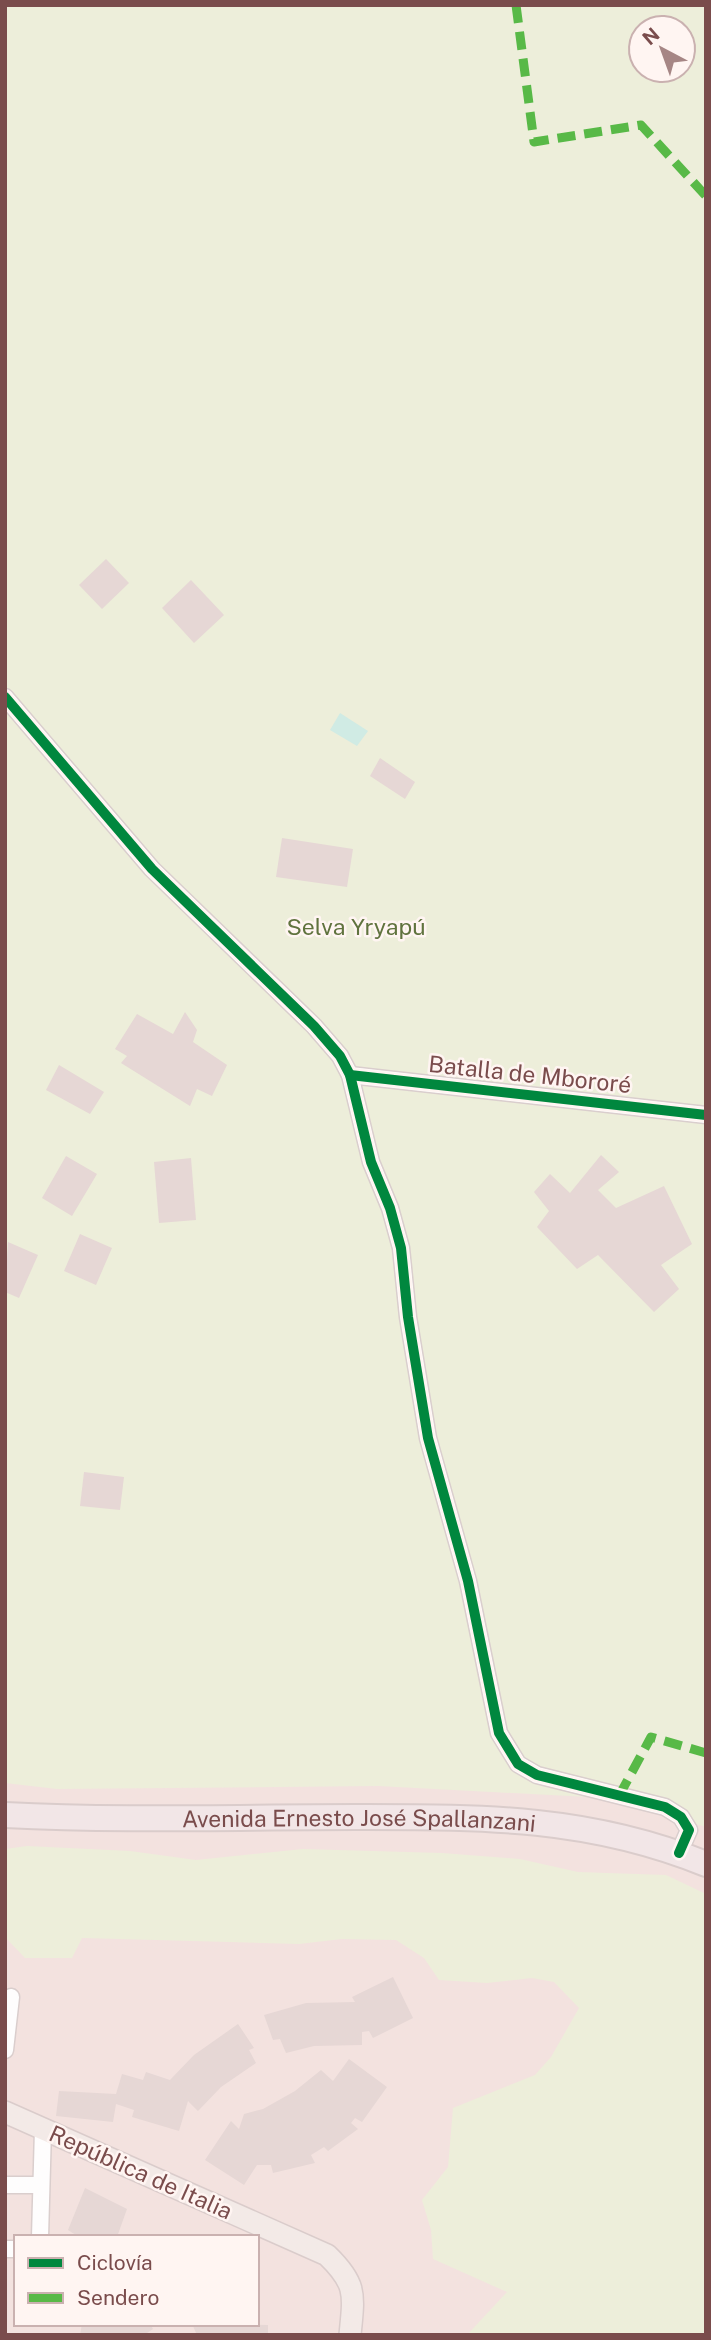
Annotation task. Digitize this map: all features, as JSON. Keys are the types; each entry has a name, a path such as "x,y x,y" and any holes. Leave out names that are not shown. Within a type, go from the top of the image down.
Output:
{"highway":[{"name":"Avenida Ernesto José Spallanzani","path":"5,1815 497,1817 582,1827 679,1853 706,1864"}],"main road":[{"name":"República de Italia","path":"5,2112 327,2255 348,2275 353,2303 350,2335"}],"street":[{"path":"5,697 152,869 314,1026 340,1056 351,1075 371,1162 390,1208 401,1248 408,1317 428,1438 468,1581 499,1733 517,1764 537,1775 665,1807 681,1817 689,1829 679,1853"},
{"name":"Batalla de Mbororé","path":"351,1075 706,1115"},
{"path":"5,2050 11,1997"},
{"path":"40,2235 43,2129"},
{"path":"5,2185 41,2185"}],"shaded area":[{"path":"5,776 706,1721 706,2335 5,2335"}],"green space":[{"name":"Selva Yryapú","path":"5,5 706,5 706,1827 607,1798 378,1786 57,1789 5,1783"},
{"path":"27,1846 130,1851 196,1860 303,1849 442,1853 520,1859 578,1872 666,1875 706,1894 706,2335 467,2335 507,2292 433,2259 431,2230 422,2200 448,2167 453,2108 535,2075 551,2057 579,2008 554,1982 532,1978 487,1983 439,1980 424,1958 396,1940 342,1939 299,1944 82,1938 72,1958 25,1958 5,1937 5,1849"}],"water":[{"path":"340,713 368,731 357,746 330,730"}],"building":[{"path":"106,559 129,583 102,609 79,585"},
{"path":"191,580 224,615 194,643 162,608"},
{"path":"380,758 415,782 405,799 370,776"},
{"path":"282,838 353,849 347,887 276,877"},
{"path":"185,1012 197,1030 193,1042 227,1065 212,1096 197,1089 190,1106 121,1063 127,1056 115,1049 137,1014 173,1034"},
{"path":"59,1065 104,1092 90,1114 46,1090"},
{"path":"601,1155 619,1172 598,1190 616,1208 664,1186 692,1244 661,1265 679,1289 654,1312 598,1255 577,1269 537,1227 549,1211 534,1192 550,1174 570,1193"},
{"path":"66,1156 97,1174 72,1216 42,1198"},
{"path":"191,1158 196,1220 159,1223 154,1162"},
{"path":"80,1234 112,1248 96,1285 64,1271"},
{"path":"8,1242 38,1255 19,1298 5,1292"},
{"path":"84,1472 124,1477 120,1510 80,1506"},
{"path":"393,1977 413,2018 373,2038 369,2031 362,2032 362,2045 314,2046 286,2053 280,2039 273,2040 264,2015 306,2003 355,2002 352,1997"},
{"path":"238,2024 254,2048 249,2050 256,2063 221,2087 198,2111 188,2101 179,2131 132,2117 134,2110 116,2104 113,2122 56,2116 59,2091 116,2094 122,2074 143,2080 146,2072 170,2080 194,2055"},
{"path":"349,2059 387,2087 362,2122 355,2118 351,2123 358,2129 328,2151 324,2147 311,2155 315,2163 273,2173 271,2165 257,2165 244,2185 205,2160 231,2121 239,2129 244,2114 263,2109 295,2091 321,2070 333,2081"},
{"path":"85,2188 127,2209 118,2235 76,2235 68,2230"},
{"path":"268,2325 268,2335 197,2335 193,2326"},
{"path":"82,2326 151,2326 153,2329 144,2335 80,2335"}],"marked path":[{"path":"516,5 534,142 641,125 706,196"},
{"path":"619,1796 651,1737 706,1753"}],"cycle path":[{"path":"5,697 152,869 314,1026 340,1056 350,1075 371,1162 390,1208 401,1248 408,1317 428,1438 468,1581 499,1733 518,1764 537,1775 665,1807 681,1817 689,1830 679,1853"},
{"path":"350,1075 706,1115"}]}
